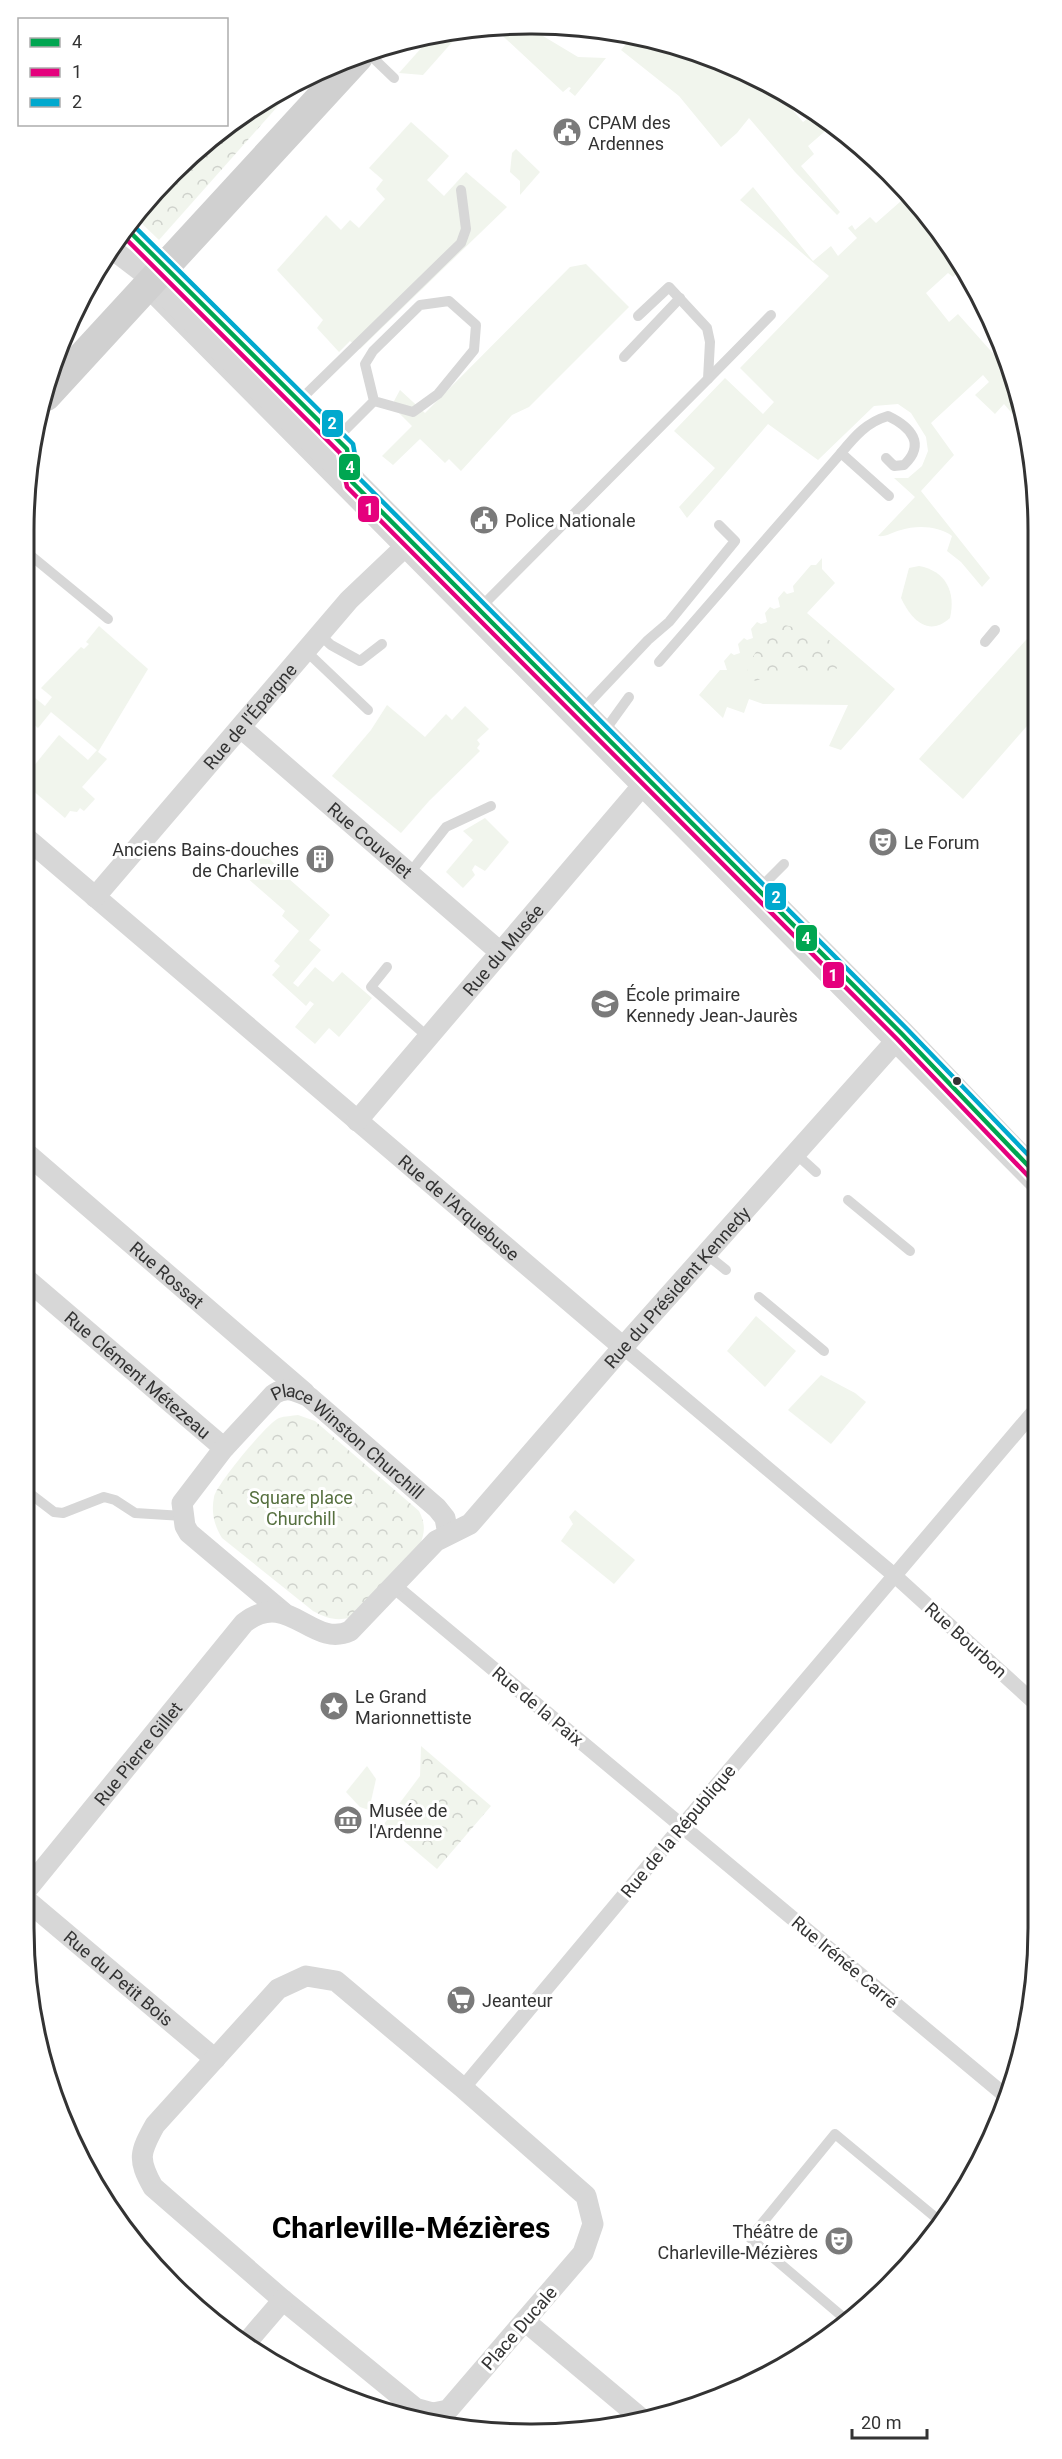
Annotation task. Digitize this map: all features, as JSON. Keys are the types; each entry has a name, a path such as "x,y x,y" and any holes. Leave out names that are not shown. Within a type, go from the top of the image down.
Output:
{"main road":[{"path":"57,385 346,70"}],"street":[{"path":"131,237 154,280"},
{"path":"119,254 154,280 352,482 406,546 479,609 603,733 643,784 759,890 897,1041 1028,1166"},
{"name":"Rue de l'Épargne","path":"96,897 349,600 406,546"},
{"name":"Rue Couvelet","path":"241,728 500,952"},
{"name":"Rue du Musée","path":"357,1121 643,784"},
{"name":"Rue de l'Arquebuse","path":"34,844 894,1575"},
{"name":"Rue du Président Kennedy","path":"448,1534 471,1524 623,1347 897,1041"},
{"name":"Rue Rossat","path":"34,1160 309,1397"},
{"name":"Rue Clément Métezeau","path":"34,1286 224,1448"},
{"name":"Place Winston Churchill","path":"183,1516 182,1503 224,1448 274,1394 283,1389 295,1390 309,1397 437,1508 445,1518 448,1534"},
{"name":"Rue de la République","path":"463,2088 1028,1418"},
{"path":"183,1516 189,1533 284,1613 327,1634 339,1636 350,1631 436,1541 448,1534"},
{"name":"Rue Bourbon","path":"894,1575 1028,1697"},
{"name":"Rue de la Paix","path":"393,1588 400,1591 682,1826"},
{"name":"Rue Pierre Gillet","path":"34,1881 244,1623 253,1616 266,1611 284,1613"},
{"name":"Rue Irénée Carré","path":"682,1826 1000,2091"},
{"name":"Rue du Petit Bois","path":"34,1906 215,2058"},
{"name":"Place Ducale","path":"306,1976 336,1981 586,2196 593,2224 584,2253 448,2410 433,2413 415,2408 283,2300 153,2187 142,2168 142,2148 155,2125 215,2058 278,1989 306,1976"},
{"path":"252,2339 283,2300"},
{"path":"526,2322 635,2413"}],"lane":[{"path":"375,60 394,78"},
{"path":"299,401 461,243 466,229 461,190"},
{"path":"154,280 299,401 337,438 347,449 352,482"},
{"path":"154,280 406,546 897,1041 1028,1182"},
{"path":"638,316 669,287 707,328 710,342 708,379"},
{"path":"624,357 680,298"},
{"path":"450,301 476,325 474,350 438,394 413,412 374,401 365,364 373,351 420,305 450,301"},
{"path":"479,609 771,315"},
{"path":"337,438 374,401"},
{"path":"659,662 859,433 874,420 888,416 901,422 910,431 916,444 913,457 904,465 894,466 886,458"},
{"path":"841,453 889,496"},
{"path":"580,711 648,640 669,622 735,541 719,525"},
{"path":"34,558 108,619"},
{"path":"985,642 995,630"},
{"path":"320,635 331,645 360,661 382,644"},
{"path":"306,651 368,710"},
{"path":"603,733 629,697"},
{"path":"409,874 446,827 491,806"},
{"path":"759,890 784,864"},
{"path":"387,967 370,987 428,1037"},
{"path":"796,1154 816,1172"},
{"path":"848,1200 910,1251"},
{"path":"706,1254 726,1270"},
{"path":"759,1297 824,1351"},
{"path":"34,1497 54,1512 63,1513 104,1497 115,1500 135,1513 183,1516"},
{"path":"841,2315 750,2238 835,2134 935,2217"}],"green space":[{"path":"542,35 578,57 606,58 575,96 569,91 571,88 569,87 563,92 503,36"},
{"path":"453,41 423,75 399,73 423,46"},
{"path":"626,44 660,51 721,72 779,101 791,108 803,122 808,118 825,131 808,146 814,154 801,166 840,212 837,215 795,172 749,118 721,147 679,96 621,50"},
{"path":"282,102 159,240 142,223 158,204 180,180 229,137"},
{"path":"411,122 449,156 427,180 444,196 466,172 507,207 360,349 350,341 339,352 317,328 323,320 277,270 326,215 341,230 350,220 359,228 385,199 376,189 383,180 369,168"},
{"path":"516,149 540,172 520,195 520,181 510,172 512,153"},
{"path":"753,187 813,261 831,246 838,256 857,238 848,228 852,225 855,230 870,217 876,223 901,201 944,255 956,275 953,277 948,273 926,293 949,322 958,314 996,356 1014,416 1004,404 995,414 975,395 989,382 983,375 931,423 954,455 921,491 990,578 982,587 961,562 947,551 952,536 947,533 934,528 921,527 907,528 878,536 915,497 894,478 908,478 922,466 928,451 926,437 911,413 898,404 874,406 818,460 768,424 687,518 679,507 715,468 674,431 725,378 763,414 774,402 740,368 829,276 740,200"},
{"path":"586,264 629,307 529,407 512,415 461,471 449,459 445,463 420,439 393,465 382,456 412,426 397,411 394,401 400,390 425,413 570,267"},
{"path":"822,558 822,569 835,583 807,613 895,689 841,750 829,746 848,705 763,704 749,699 744,713 727,707 723,718 699,695 720,670 727,670 724,661 731,653 734,655 740,653 738,644 744,638 747,640 753,638 751,629 757,622 761,624 767,622 765,613 770,607 774,609 780,607 778,598 784,591 787,594 794,592 793,586 811,565 816,565"},
{"path":"919,566 936,573 947,584 950,591 950,618 942,624 927,626 921,623 910,613 901,598 909,568"},
{"path":"784,625 822,636 839,648 842,655 840,664 834,672 829,676 822,676 791,666 756,681 748,678 749,665 758,648 771,633"},
{"path":"99,626 148,669 98,752 107,759 82,787 95,799 84,811 80,808 77,812 70,811 65,818 34,792 34,766 59,735 88,760 97,750 51,712 38,728 34,725 34,697 45,706 52,697 41,688 81,647 84,649 89,644 86,642"},
{"path":"1028,638 1028,725 963,799 919,759"},
{"path":"387,705 425,737 446,714 452,720 465,706 489,729 477,740 480,744 477,748 480,751 429,801 401,833 332,776 371,730"},
{"path":"485,818 509,842 485,871 475,865 472,870 475,875 463,888 446,872 473,840 463,831"},
{"path":"264,853 330,915 309,940 321,950 293,983 298,987 315,967 333,982 342,972 372,998 339,1037 329,1028 315,1044 295,1027 314,1004 310,1001 306,1006 272,975 280,966 274,961 299,931 282,916 285,911 245,876"},
{"path":"756,1316 796,1351 765,1387 727,1351"},
{"path":"821,1375 855,1393 866,1402 831,1444 788,1410"},
{"name":"Square place Churchill","path":"298,1415 315,1421 419,1511 423,1521 423,1533 419,1547 349,1618 331,1618 313,1611 222,1538 214,1518 213,1503 217,1490 243,1455 273,1422 279,1418"},
{"path":"575,1510 635,1560 614,1584 561,1541 573,1524 569,1517"},
{"path":"421,1746 491,1806 437,1869 384,1824 420,1776"},
{"path":"367,1766 376,1779 369,1810 360,1807 346,1792"}],"transit line":[{"name":"2","path":"137,229 353,444 359,478 907,1029 1028,1155"},
{"name":"4","path":"133,235 347,449 352,482 902,1034 1028,1166"},
{"name":"1","path":"128,241 340,453 347,487 897,1039 1028,1176"}],"place":[{"name":"CPAM des Ardennes","path":"567,132"},
{"name":"Police Nationale","path":"484,520"},
{"name":"Le Forum","path":"883,842"},
{"name":"Anciens Bains-douches de Charleville","path":"320,859"},
{"name":"École primaire Kennedy Jean-Jaurès","path":"605,1004"},
{"name":"Le Grand Marionnettiste","path":"334,1706"},
{"name":"Musée de l'Ardenne","path":"348,1820"},
{"name":"Jeanteur","path":"461,2000"},
{"name":"Théâtre de Charleville-Mézières","path":"839,2241"}],"district":[{"name":"Charleville-Mézières","path":"411,2227"}]}
